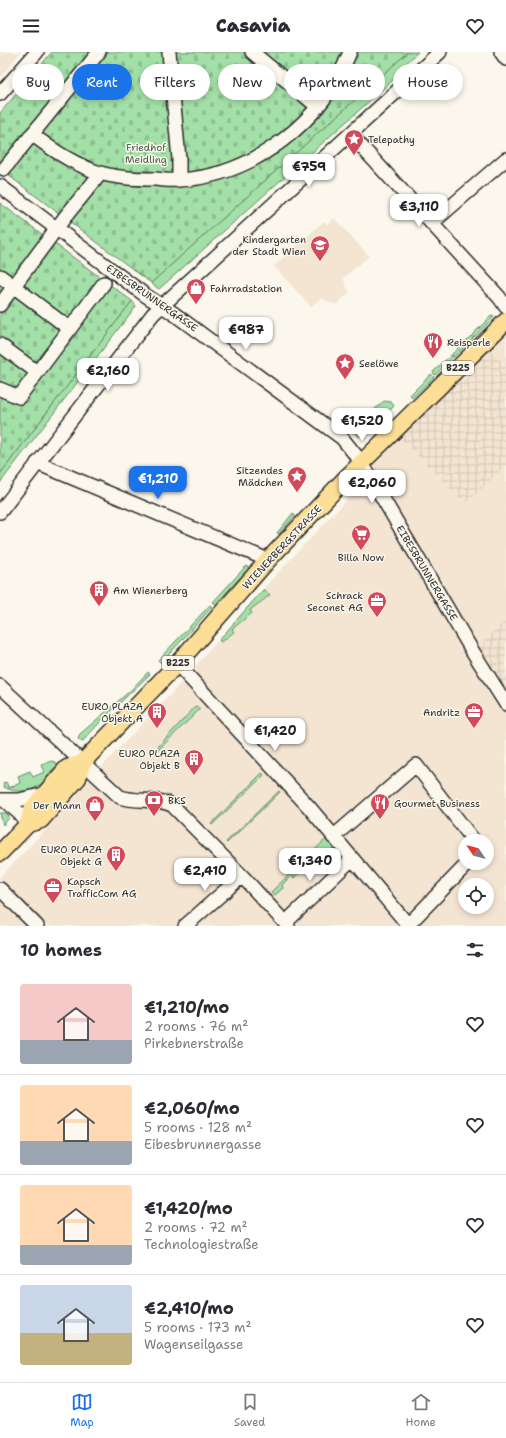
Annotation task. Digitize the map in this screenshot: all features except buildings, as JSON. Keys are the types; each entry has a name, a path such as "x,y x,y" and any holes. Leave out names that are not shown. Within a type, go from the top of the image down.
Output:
{"main road":[{"name":"WIENERBERGSTRASSE","path":"0,853 28,824 32,809 68,768 82,763 178,664 268,560 362,462 506,321"},
{"name":"WIENERBERGSTRASSE","path":"28,824 42,820 78,778 82,763"}],"street":[{"path":"0,94 38,52"},
{"path":"4,169 99,52"},
{"path":"168,52 179,160 179,180"},
{"path":"252,52 318,107"},
{"path":"32,134 50,149 101,173 140,179 179,180 209,176 236,167 260,155 282,141 300,126 318,107 334,84 350,52"},
{"path":"0,512 149,319 440,52"},
{"path":"501,52 506,60"},
{"path":"350,134 499,297 506,307"},
{"path":"432,223 506,159"},
{"path":"0,305 101,173"},
{"name":"EIBESBRUNNERGASSE","path":"0,186 150,299 174,313 342,438 362,462 473,652 506,704"},
{"path":"0,276 70,329"},
{"path":"0,388 18,397 104,284"},
{"path":"0,345 37,372"},
{"path":"37,463 268,560"},
{"path":"178,664 308,807 408,925 461,870"},
{"path":"0,686 120,797 128,800 164,801 172,805 287,924 352,858"},
{"path":"333,836 416,765 469,834"},
{"path":"3,800 19,800 45,794"},
{"path":"3,800 19,813 28,824"},
{"path":"185,926 242,876"},
{"path":"0,888 37,926"}],"shaded area":[{"path":"0,52 21,52 0,78"},
{"name":"Kindergarten der Stadt Wien","path":"334,218 369,256 343,278 349,293 336,305 321,298 311,307 274,266 324,221 327,225"},
{"path":"506,324 506,366 484,344"},
{"path":"484,344 506,366 506,465 466,504 393,431"},
{"path":"393,431 466,504 506,465 506,619 473,652 506,704 506,926 0,926 0,877 170,695 272,579 355,491 362,463"},
{"path":"506,619 506,704 473,652"}],"green space":[{"name":"Friedhof Meidling","path":"52,52 408,52 385,73 385,64 284,64 284,100 355,100 151,283 0,169 0,113 12,99 64,100 64,64 42,64"},
{"path":"408,52 418,52 406,64 395,64"},
{"path":"393,65 393,80 385,87 385,73"},
{"path":"355,100 371,100 159,289 151,283"},
{"path":"0,203 132,301 0,474"},
{"path":"132,301 136,306 0,483 0,474"},
{"path":"491,316 494,317 474,337 472,335"},
{"path":"471,336 473,338 454,357 452,354"},
{"path":"451,355 453,357 435,375 433,372"},
{"path":"431,374 434,377 412,398 410,395"},
{"path":"384,401 391,402 394,406 382,418 374,410"},
{"path":"373,414 379,421 362,436 358,436 353,432"},
{"path":"293,513 295,516 279,534 277,533"},
{"path":"246,566 249,568 216,604 213,602"},
{"path":"263,590 270,595 250,610 252,613 232,629 234,632 221,642 219,640"},
{"path":"210,605 212,607 161,663 158,660"},
{"path":"148,672 150,674 101,721 82,742 78,739 80,734 131,690"},
{"path":"196,706 200,709 155,753 153,752"},
{"path":"51,761 56,762 57,766 50,772 51,775 37,787 20,791 4,787 3,783 6,782 9,788 20,783 18,776 30,771 33,777 44,772 41,765"},
{"path":"262,773 264,775 212,825 211,824"},
{"path":"279,791 280,792 227,843 226,842"},
{"path":"0,813 6,813 9,816 3,825"},
{"path":"326,839 333,849 321,860 316,855 294,878 291,876 282,885 283,888 275,895 271,892"}],"place":[{"name":"Telepathy","path":"354,156"},
{"name":"Kindergarten der Stadt Wien","path":"320,262"},
{"name":"Fahrradstation","path":"196,305"},
{"name":"Reisperle","path":"433,359"},
{"name":"Seelöwe","path":"345,380"},
{"name":"Sitzendes Mädchen","path":"297,493"},
{"name":"Billa Now","path":"361,551"},
{"name":"Am Wienerberg","path":"99,607"},
{"name":"Schrack Seconet AG","path":"377,618"},
{"name":"EURO PLAZA Objekt A","path":"157,729"},
{"name":"Andritz","path":"474,729"},
{"name":"EURO PLAZA Objekt B","path":"194,776"},
{"name":"BKS","path":"154,817"},
{"name":"Gourmet Business","path":"380,820"},
{"name":"Der Mann","path":"95,822"},
{"name":"EURO PLAZA Objekt G","path":"116,872"},
{"name":"Kapsch TrafficCom AG","path":"53,904"}]}
